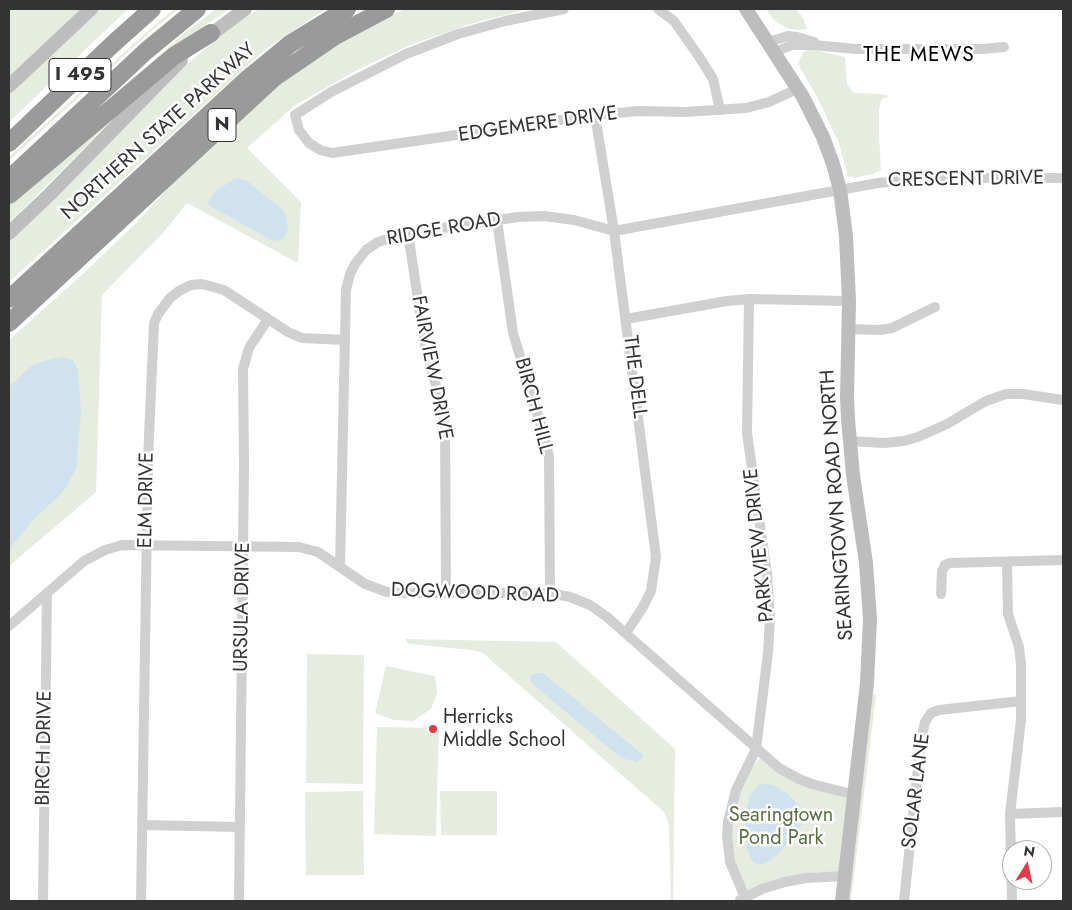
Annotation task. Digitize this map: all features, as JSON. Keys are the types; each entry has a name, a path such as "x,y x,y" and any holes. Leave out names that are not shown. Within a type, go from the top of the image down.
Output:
{"highway":[{"name":"I 495","path":"9,143 152,9"},
{"name":"I 495","path":"9,180 141,56 197,9"},
{"name":"NORTHERN STATE PARKWAY","path":"9,299 244,81 296,40 347,9"},
{"name":"NORTHERN STATE PARKWAY","path":"9,322 270,82 323,43 360,21 386,9"},
{"path":"9,194 174,56 211,33"}],"main road":[{"path":"9,86 91,9"},
{"path":"9,233 50,194 169,72 211,33 245,9"},
{"name":"SEARINGTOWN ROAD NORTH","path":"746,9 797,88 823,136 840,190 846,236 849,301 847,398 849,441 866,563 870,619 867,684 842,901"}],"street":[{"name":"EDGEMERE DRIVE","path":"564,9 486,26 458,34 406,54 331,92 295,115 299,130 310,143 320,150 332,153 639,111 685,112 758,106 797,88"},
{"path":"658,9 674,21 713,79 720,110"},
{"path":"771,47 788,36 810,40 821,46 866,49 1004,48"},
{"name":"THE DELL","path":"595,116 614,231 656,558 651,591 626,633"},
{"name":"CRESCENT DRIVE","path":"840,190 878,182 931,178 1063,178"},
{"name":"RIDGE ROAD","path":"340,566 346,290 355,264 366,250 378,242 408,233 518,217 544,216 574,220 614,231 840,190"},
{"name":"BIRCH HILL","path":"497,220 513,333 549,458 550,593"},
{"name":"FAIRVIEW DRIVE","path":"408,233 425,346 445,425 446,593"},
{"name":"ELM DRIVE","path":"141,901 146,545 154,323 170,298 192,285 202,284 224,290 288,332 302,338 345,340"},
{"path":"626,320 727,301 749,299 849,301"},
{"name":"PARKVIEW DRIVE","path":"743,900 730,862 727,836 728,822 736,790 756,749 760,729 770,617 767,574 747,433 749,299"},
{"path":"848,329 872,330 892,328 935,307"},
{"name":"URSULA DRIVE","path":"239,901 244,546 243,369 249,348 268,319"},
{"path":"849,441 884,443 911,440 947,424 986,401 1006,394 1015,393 1063,400"},
{"name":"DOGWOOD ROAD","path":"9,626 84,561 96,554 122,545 305,548 318,552 365,584 376,589 400,593 550,593 570,597 590,605 626,633 779,768 799,779 855,795"},
{"path":"941,594 942,571 946,565 955,562 1063,560"},
{"path":"1007,562 1007,604 1010,621 1019,647 1021,664 1021,720 1010,814 1012,901"},
{"name":"BIRCH DRIVE","path":"43,901 47,594"},
{"name":"SOLAR LANE","path":"904,901 921,740 925,722 931,713 939,710 1021,701"},
{"path":"1010,814 1063,812"},
{"path":"142,825 239,827"},
{"path":"743,900 762,889 785,882 806,878 845,876"}],"green space":[{"path":"9,9 91,9 9,86"},
{"path":"98,9 128,9 9,122 9,93"},
{"path":"174,9 178,9 151,31 9,161 9,157"},
{"path":"216,9 230,9 208,23 155,67 128,86 127,84 182,35"},
{"path":"259,9 326,9 266,49 9,282 9,240 20,232 165,82 238,22"},
{"path":"405,9 528,9 470,24 408,46 359,69 294,106 247,148 301,202 298,263 187,203 162,234 102,295 96,492 9,566 9,340 85,272 139,220 180,175 271,91 355,32"},
{"path":"766,9 796,9 803,18 807,29 795,30 786,28 774,20"},
{"path":"807,50 845,57 847,84 854,93 890,96 882,99 879,108 881,170 873,174 854,178 848,176 838,141 816,95 798,64 803,52"},
{"path":"116,116 18,214 9,222 9,200"},
{"path":"406,639 556,642 675,749 673,901 671,901 669,824 664,812 483,653 471,650 410,644"},
{"path":"307,654 364,655 363,784 306,783"},
{"path":"386,666 435,676 437,693 431,709 413,721 394,720 375,713"},
{"name":"Searingtown Pond Park","path":"864,693 876,695 851,901 841,901 844,874 819,872 793,876 748,891 733,862 730,832 732,810 748,774 760,757 774,769 854,795"},
{"path":"377,727 439,728 436,836 374,834"},
{"path":"363,791 364,875 306,875 305,792"},
{"path":"440,791 497,791 497,835 441,835"}],"water":[{"path":"239,178 247,181 283,210 286,215 288,231 284,238 277,241 269,239 207,204 215,192 234,179"},
{"path":"64,357 73,360 78,370 81,412 76,469 63,492 34,519 9,549 9,387 30,367 47,360"},
{"path":"535,673 543,673 642,754 643,758 636,762 625,759 614,752 535,686 530,677"},
{"path":"759,785 774,785 789,795 805,811 805,816 799,829 778,855 766,863 758,865 752,860 747,848 746,813 752,793"}],"place":[{"name":"Herricks Middle School","path":"433,729"}],"district":[{"name":"THE MEWS","path":"919,56"}]}
